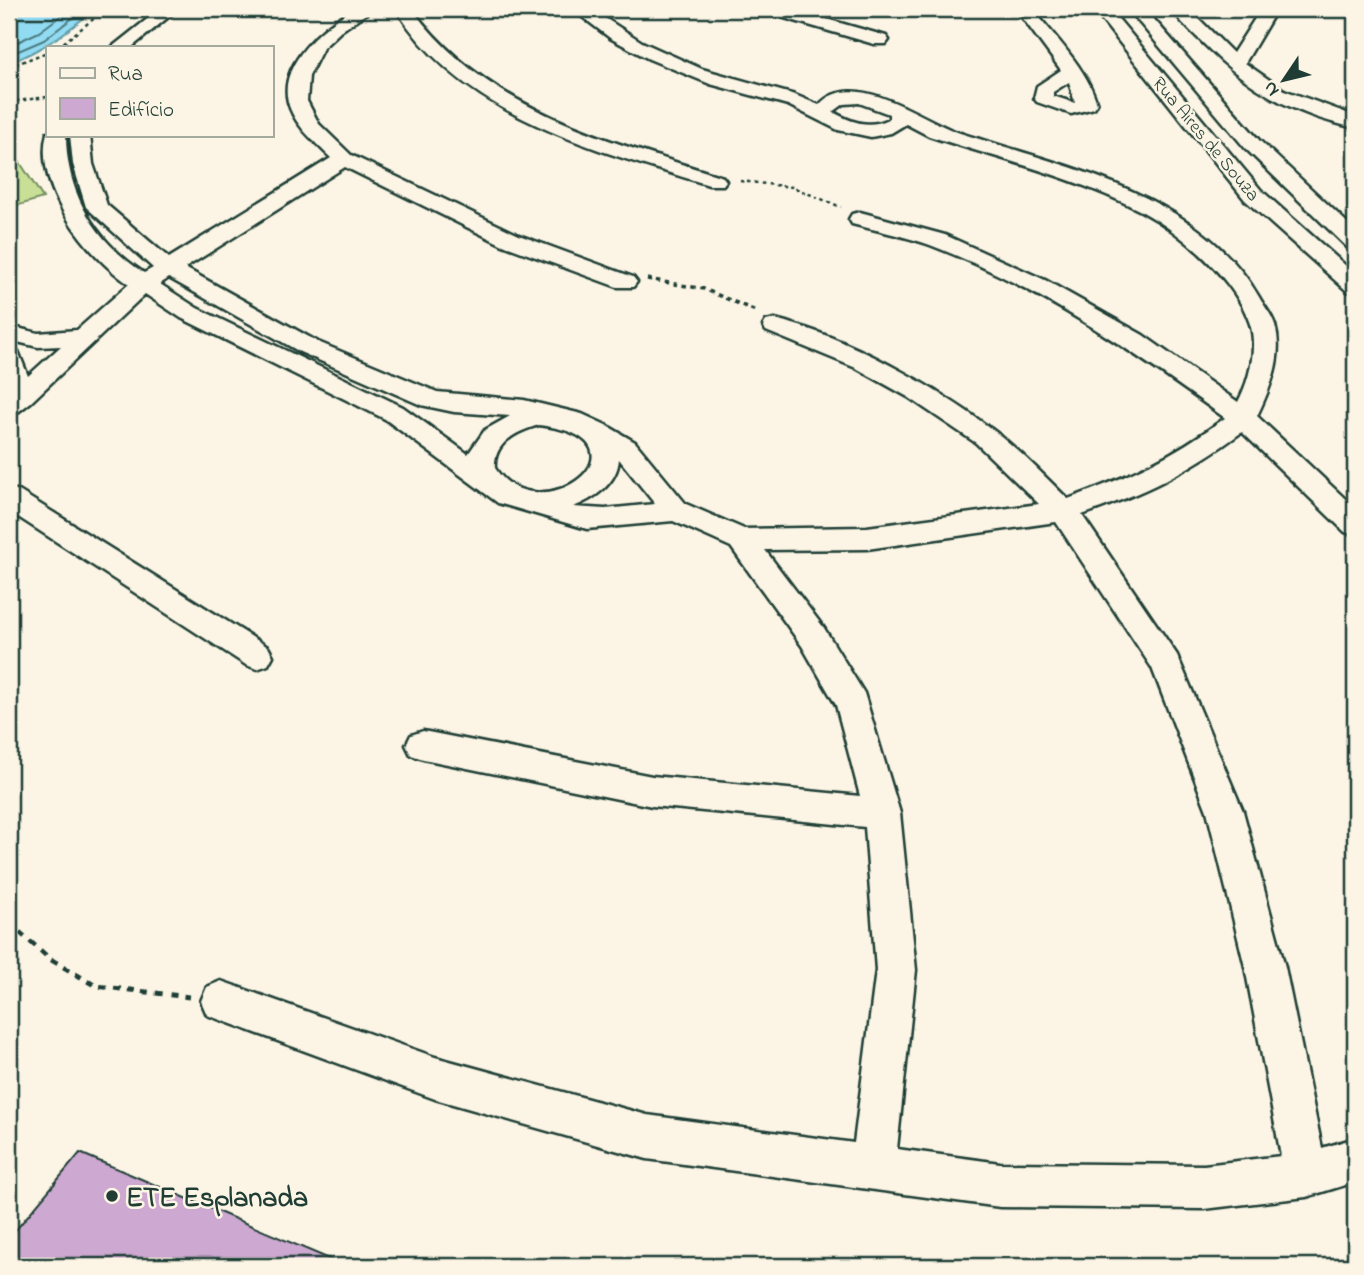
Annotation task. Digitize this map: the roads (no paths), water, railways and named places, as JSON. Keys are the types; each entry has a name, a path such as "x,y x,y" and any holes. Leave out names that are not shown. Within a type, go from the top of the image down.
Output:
{"street":[{"path":"113,44 146,9"},
{"path":"113,44 170,9"},
{"path":"365,9 335,27 316,46 300,76 297,101 311,127 344,159 511,240 625,282"},
{"path":"404,9 427,40 456,69 506,102 576,135 716,181"},
{"path":"80,136 83,164 97,206 149,255 206,292 309,347 430,399 454,404 524,408 559,416 592,428 625,448 676,511 741,541 867,538 1064,511 1141,483 1192,455 1243,418 1258,390 1264,364 1263,326 1236,277 1193,236 1150,208 1091,181 894,120 871,100 845,98 829,107 739,87 650,54 604,28 580,9"},
{"path":"773,9 880,40"},
{"path":"1024,9 1070,73"},
{"name":"Rua Aires de Souza","path":"1101,9 1253,195 1355,286"},
{"path":"1136,9 1252,144 1355,242"},
{"path":"1180,9 1234,66 1272,93 1310,110 1355,122"},
{"path":"1234,66 1255,26 1269,9"},
{"path":"1194,23 1229,27 1255,26"},
{"path":"829,107 842,126 876,130 894,120"},
{"path":"56,136 55,160 66,200 89,233 122,269 151,290 270,354 394,413 509,497 541,502 572,496 597,481 606,467 608,453 603,439 592,428"},
{"path":"9,333 38,341 96,323 151,290 171,269 208,241 344,159"},
{"path":"860,219 937,240 1037,285 1134,340 1243,418 1355,525"},
{"path":"15,401 59,363 96,323 122,269 149,255 208,241"},
{"path":"775,326 865,362 917,391 985,438 1064,511 1166,664 1225,811 1265,967 1306,1175"},
{"path":"9,356 15,401"},
{"path":"486,481 480,468 481,454 488,440 501,429 519,420 559,416"},
{"path":"9,498 257,656"},
{"path":"541,502 552,513 570,517 618,517 676,511"},
{"path":"741,541 813,637 852,703 882,813 895,970 873,1167"},
{"path":"423,745 652,791 745,803 882,813"},
{"path":"221,1001 435,1078 647,1137 1000,1185 1204,1187 1306,1175 1355,1160"}],"water":[{"path":"9,9 95,9 54,40 9,63"}],"place":[{"name":"ETE Esplanada","path":"112,1196"}]}
